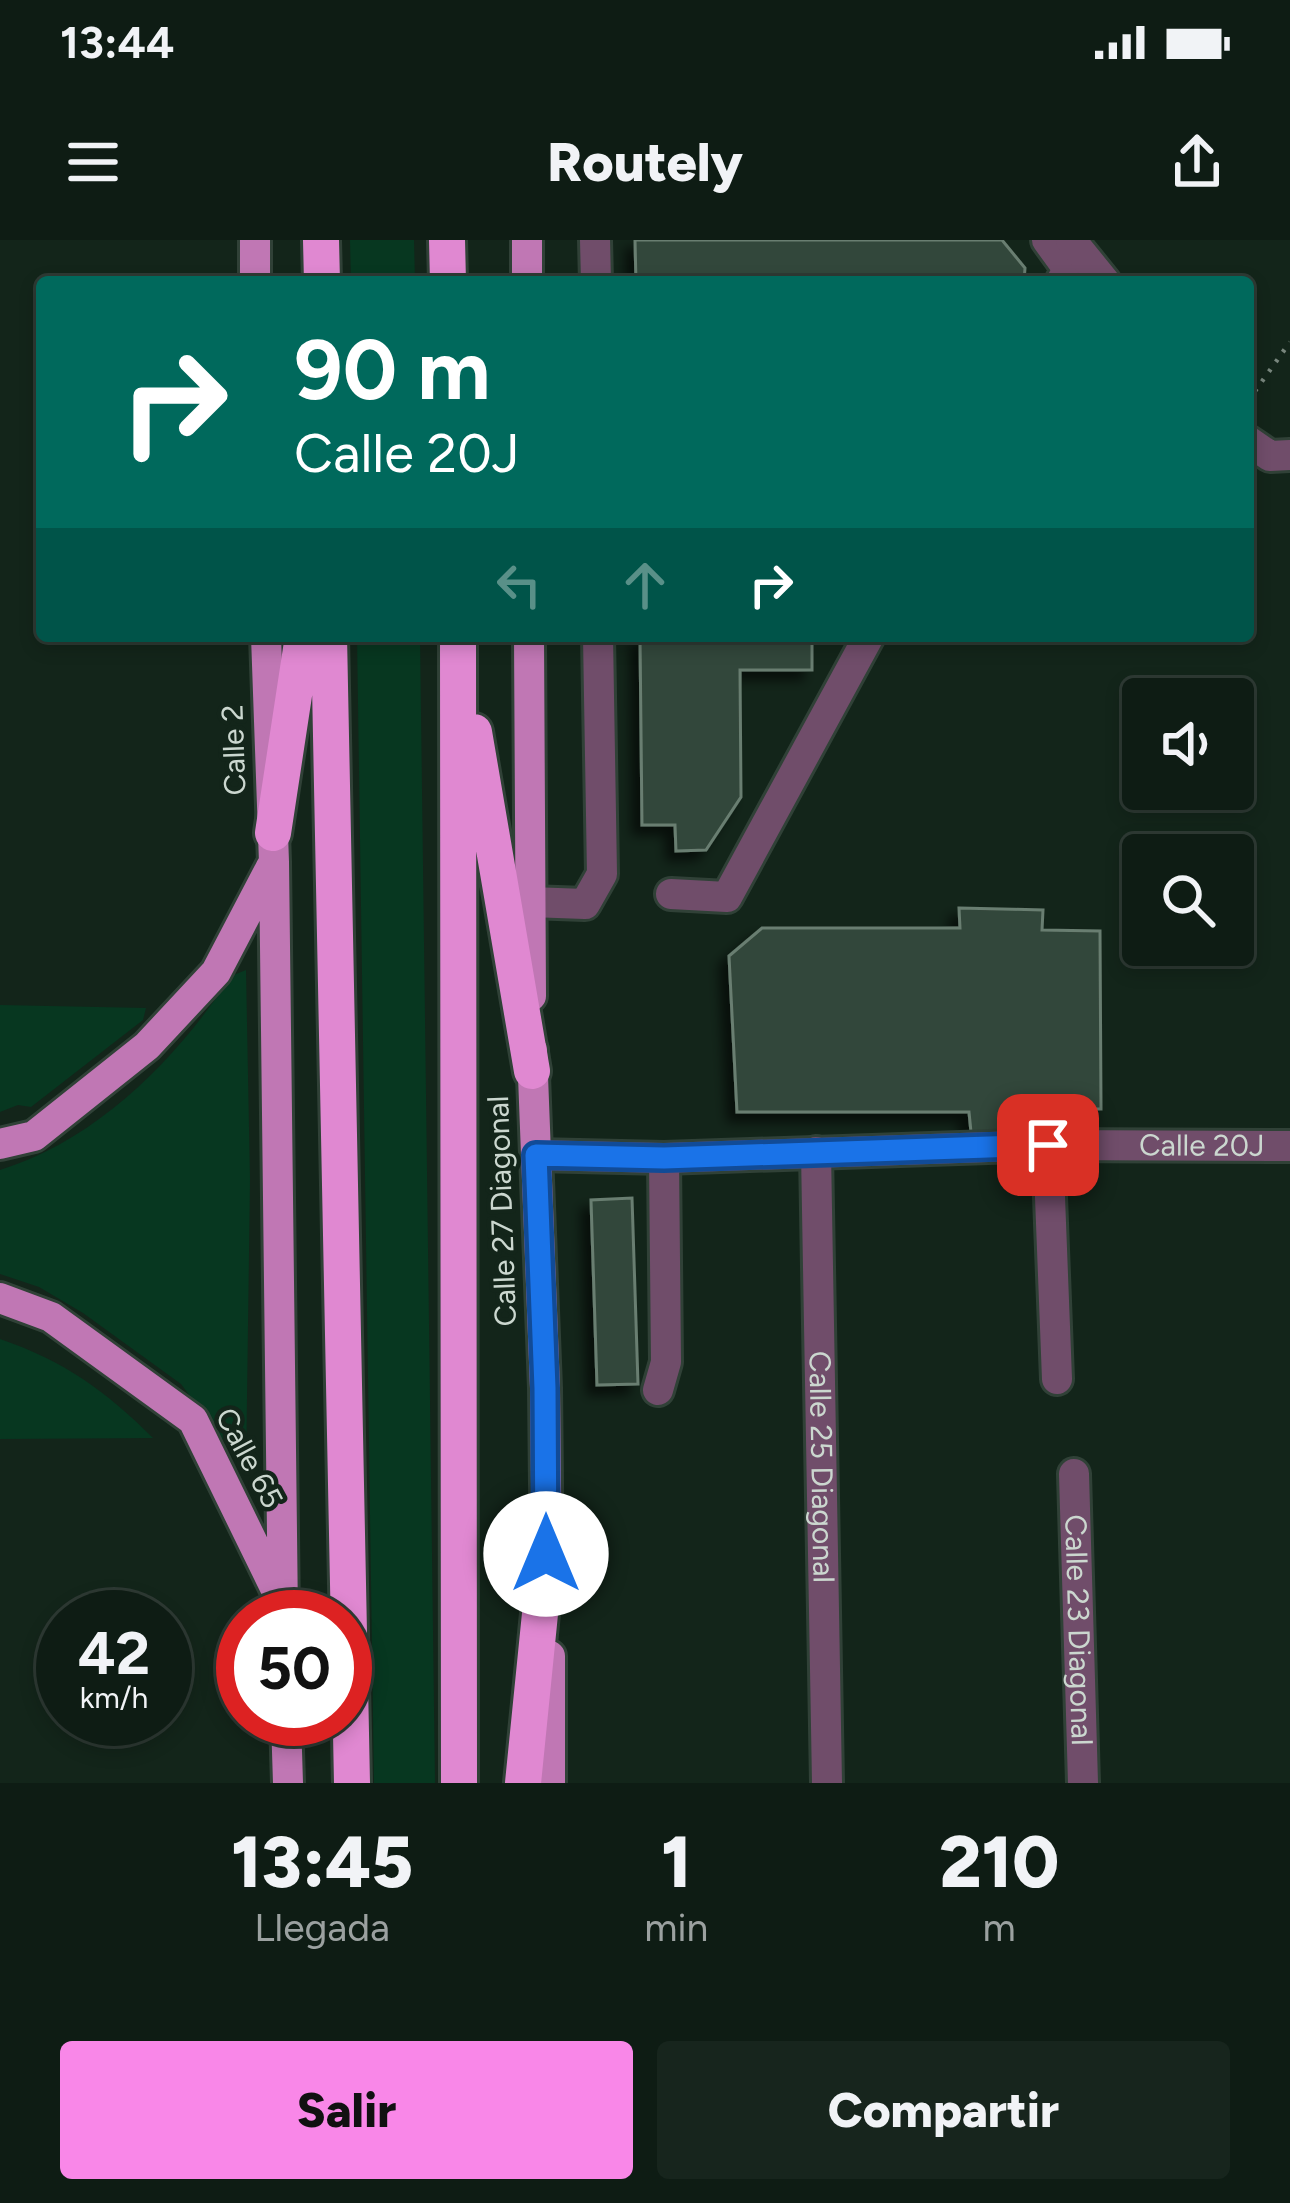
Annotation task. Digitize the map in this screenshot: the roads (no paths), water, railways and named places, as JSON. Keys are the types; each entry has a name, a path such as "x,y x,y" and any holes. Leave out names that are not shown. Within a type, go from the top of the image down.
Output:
{"highway":[{"path":"321,240 322,276"},
{"path":"447,240 448,276"},
{"path":"273,848 302,642"},
{"path":"329,642 352,1783"},
{"path":"458,642 459,1783"},
{"path":"459,642 532,1071"},
{"path":"523,1783 546,1554"}],"main road":[{"path":"255,240 255,276"},
{"path":"527,240 527,276"},
{"name":"Calle 2","path":"266,642 283,1590"},
{"name":"Calle 27 Diagonal","path":"529,642 532,1071 545,1388 550,1783"},
{"path":"0,1144 34,1136 147,1046 216,971 273,848"},
{"name":"Calle 65","path":"0,1298 50,1316 193,1420 273,1590"},
{"path":"286,1746 287,1783"}],"street":[{"path":"596,240 596,276"},
{"path":"1047,240 1068,269 1064,276"},
{"path":"1071,240 1100,276"},
{"path":"1254,445 1270,456 1290,455"},
{"path":"530,902 585,904 602,874 598,642"},
{"path":"670,894 727,897 866,642"},
{"path":"1048,1145 1057,1378"},
{"name":"Calle 20J","path":"536,1155 664,1158 1048,1145 1290,1146"},
{"name":"Calle 25 Diagonal","path":"816,1152 827,1783"},
{"path":"658,1390 666,1362 664,1158"},
{"name":"Calle 23 Diagonal","path":"1074,1474 1083,1783"}]}
